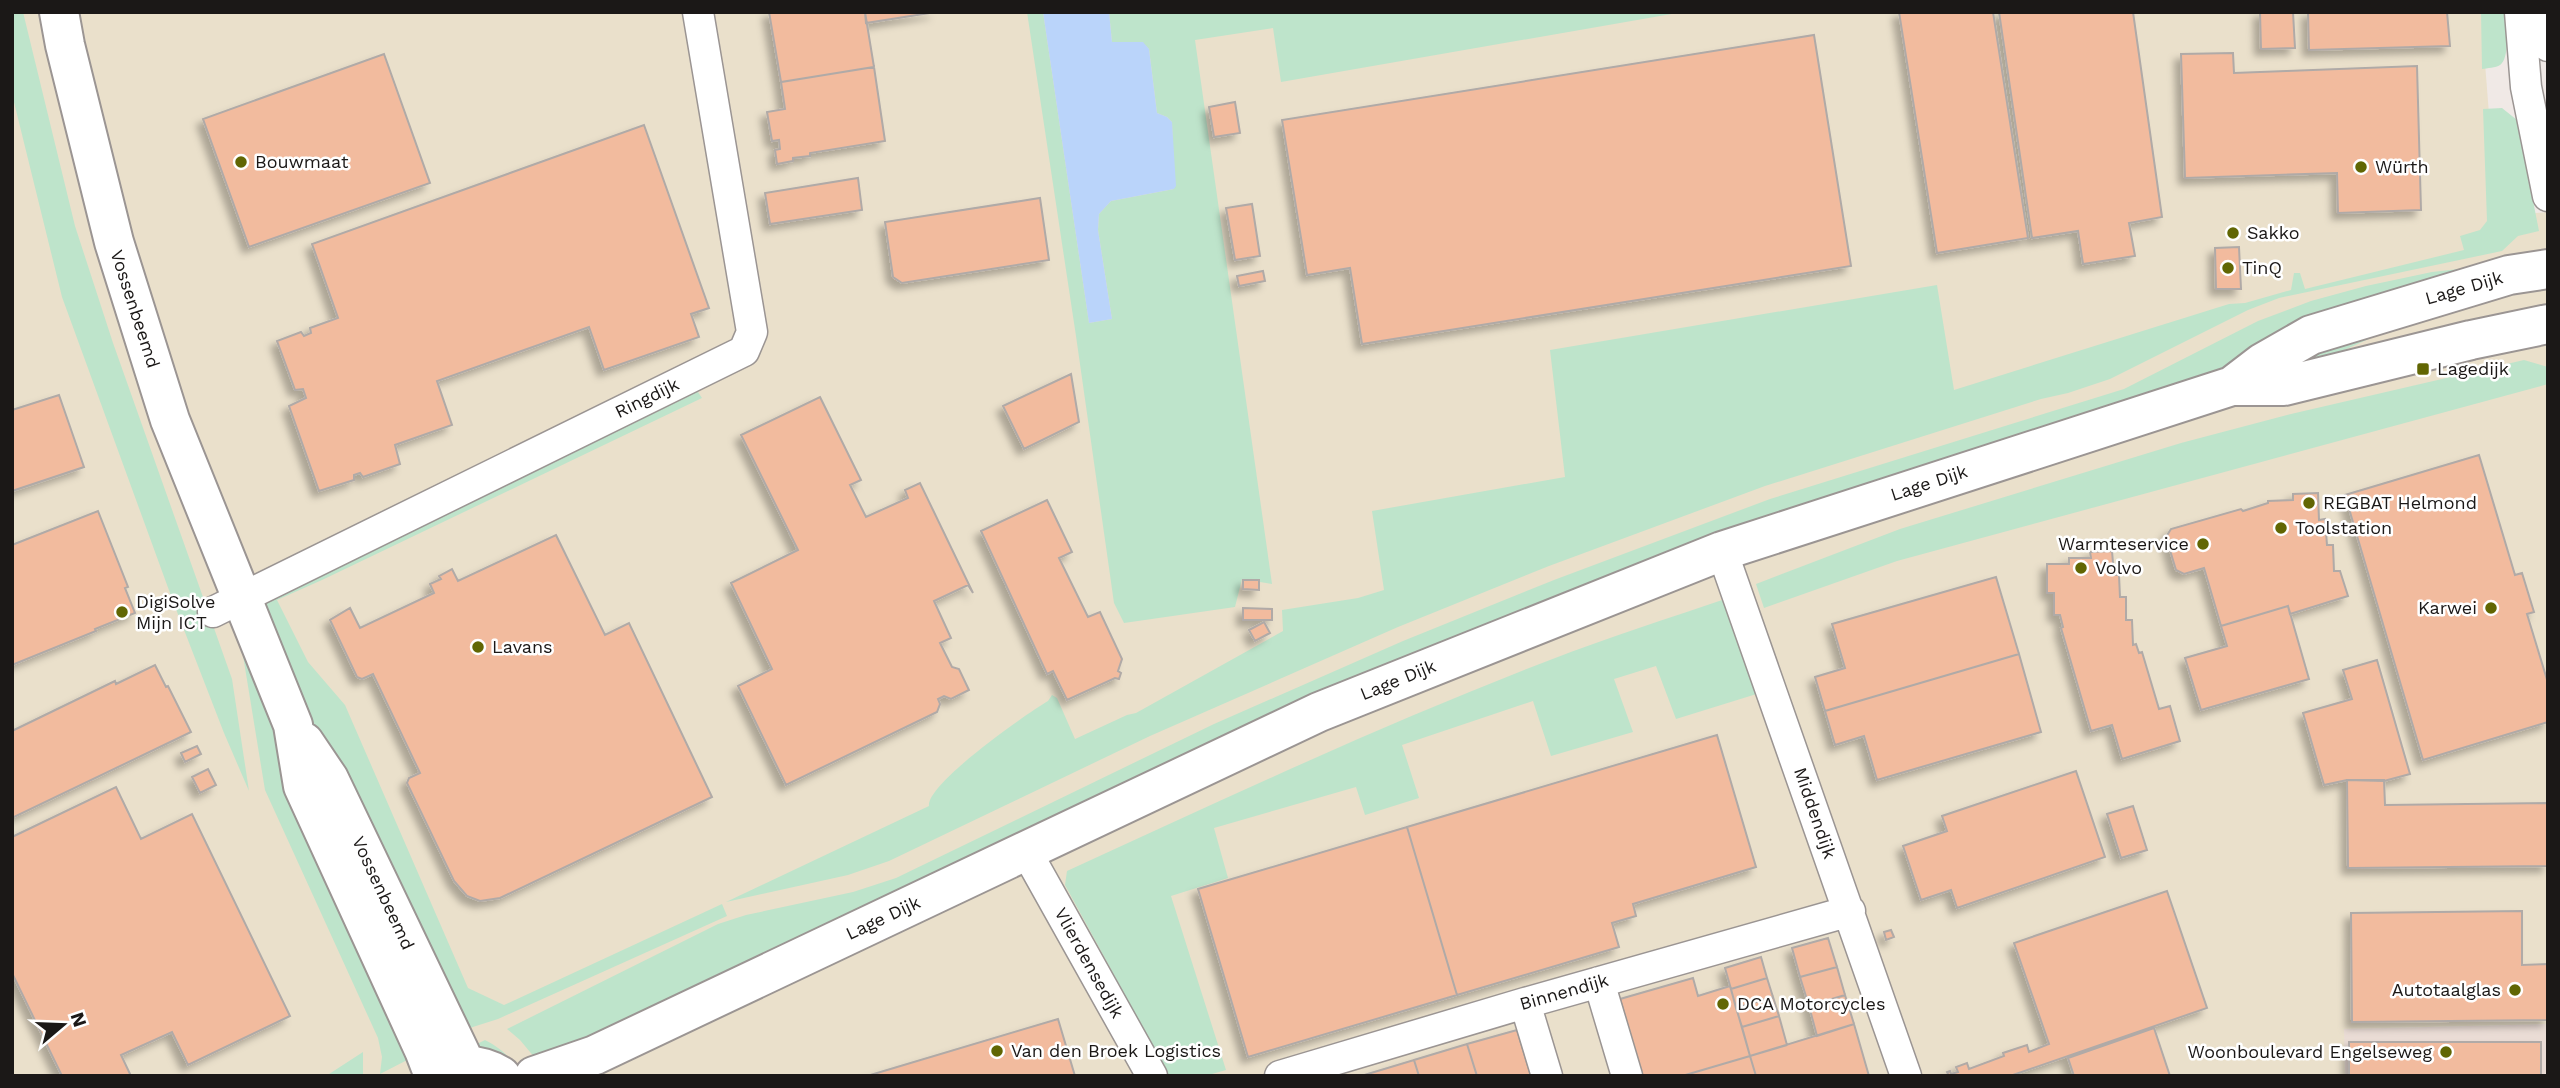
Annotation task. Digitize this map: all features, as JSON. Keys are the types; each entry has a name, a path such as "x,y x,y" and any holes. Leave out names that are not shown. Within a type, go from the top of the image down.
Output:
{"main road":[{"name":"Vossenbeemd","path":"59,12 114,242 227,605 293,725 329,779 459,1073"},
{"name":"Lage Dijk","path":"2232,386 2262,363 2311,335 2509,275 2548,269"},
{"name":"Lage Dijk","path":"534,1076 581,1065 1319,712 1722,551 2232,386 2284,386 2548,324"}],"street":[{"name":"Ringdijk","path":"227,605 744,351 752,332 698,12"},
{"path":"2520,12 2526,87 2548,196"},
{"path":"2542,12 2548,47"},
{"name":"Middendijk","path":"1722,551 1906,1076"},
{"name":"Vlierdensedijk","path":"1026,851 1152,1076"},
{"name":"Binnendijk","path":"1280,1076 1850,911"},
{"path":"1599,982 1627,1076"},
{"path":"1525,1003 1547,1076"}],"shaded area":[{"path":"12,12 2481,12 2497,216 2548,212 2548,1024 2344,1029 2345,1076 12,1076"},
{"name":"Woonboulevard Engelseweg","path":"2548,1024 2548,1076 2345,1076 2343,1029"}],"green space":[{"path":"12,12 23,12 75,226 113,343 232,679 249,791 174,604 62,297 12,94"},
{"path":"1027,12 1043,12 1089,323 1112,319 1098,230 1099,214 1111,201 1174,189 1172,122 1157,113 1149,49 1142,42 1112,42 1109,12 1683,12 1281,82 1273,28 1195,40 1272,584 1242,579 1235,607 1124,623 1114,603"},
{"path":"2481,12 2507,12 2507,48 2503,61 2496,67 2482,69"},
{"path":"2502,108 2517,120 2539,231 2518,236 2502,251 2279,298 2248,310 2110,379 1765,486 1549,566 1398,627 1150,736 889,861 848,875 726,902 929,806 932,796 943,782 979,750 1048,701 1052,695 1057,698 1075,739 1136,713 1283,631 1282,610 1358,598 1384,590 1372,511 1565,477 1550,350 1937,285 1954,390 2229,304 2245,303 2291,290 2294,273 2300,273 2305,289 2464,250 2460,236 2480,230 2487,221 2483,109"},
{"path":"2495,265 2235,361 2203,381 1776,516 540,1064 507,1029 718,924 746,915 853,892 896,878 1214,724 1403,641 1554,580 1770,499 2124,389 2258,321 2311,301 2432,272"},
{"path":"2395,327 2318,362 2263,373 2292,359"},
{"path":"2524,360 2548,367 2548,384 1897,561 1764,608 1756,584 1900,529 2181,443 2291,414"},
{"path":"692,383 702,398 277,600 308,662 345,705 468,988 504,1005 722,904 727,916 498,1019 454,1033 254,601"},
{"path":"1731,597 1763,692 1676,719 1656,666 1614,679 1633,732 1551,756 1533,701 1402,745 1419,798 1365,815 1356,787 1214,828 1228,878 1171,896 1226,1070 1205,1076 1169,1076 1065,885 1067,871 1428,709 1617,635"},
{"path":"239,631 413,1057 380,1074 382,1057 378,1038 265,790"},
{"path":"485,1040 505,1054 521,1073 469,1048"},
{"path":"363,1052 363,1076 326,1076"}],"water":[{"path":"1043,12 1109,12 1112,42 1143,42 1149,49 1157,113 1172,122 1174,189 1111,201 1099,214 1098,230 1112,319 1089,323"}],"building":[{"path":"769,12 865,12 874,67 781,82"},
{"path":"865,12 936,12 866,23"},
{"path":"1899,12 1993,12 2028,238 1937,253"},
{"path":"1999,12 2133,12 2162,217 2129,223 2135,256 2083,264 2078,231 2032,238"},
{"path":"2260,12 2293,12 2295,48 2261,49"},
{"path":"2308,12 2447,12 2450,46 2309,50"},
{"path":"1814,35 1851,266 1362,344 1350,268 1307,275 1282,120"},
{"path":"2233,53 2234,73 2417,66 2421,210 2338,213 2337,173 2185,178 2181,54"},
{"path":"384,54 430,183 249,247 203,119"},
{"path":"874,67 885,141 810,153 810,156 777,164 775,150 780,149 779,140 772,141 767,112 785,109 781,82"},
{"path":"1235,102 1240,133 1214,137 1209,107"},
{"path":"644,125 709,308 691,314 699,337 604,370 589,327 437,381 452,425 395,445 400,464 363,477 360,473 354,475 354,480 319,491 289,406 306,398 303,389 295,390 277,341 301,332 304,336 311,333 310,328 338,318 312,244"},
{"path":"858,178 862,210 770,224 765,193"},
{"path":"1040,198 1049,260 902,283 893,277 885,222"},
{"path":"1252,204 1260,256 1235,260 1226,208"},
{"path":"2239,247 2241,289 2216,289 2215,248"},
{"path":"1263,271 1265,281 1239,286 1237,276"},
{"path":"1071,374 1079,422 1024,449 1003,406"},
{"path":"59,395 84,467 12,491 12,410"},
{"path":"820,397 861,480 850,485 866,517 908,498 905,490 920,483 973,593 968,585 934,601 951,638 940,643 952,667 959,669 969,690 951,699 944,696 938,699 940,704 937,712 786,785 738,686 772,669 731,583 798,550 741,435"},
{"path":"2479,455 2515,575 2522,573 2534,612 2527,614 2548,683 2548,722 2423,760 2345,495"},
{"path":"2318,493 2319,520 2325,519 2327,545 2333,545 2334,571 2340,571 2348,596 2290,614 2288,606 2221,626 2204,568 2184,574 2176,570 2166,537 2171,529 2241,509 2243,511 2268,501 2293,500 2293,494"},
{"path":"1047,500 1072,552 1059,558 1088,617 1100,612 1122,659 1118,671 1121,673 1119,679 1115,678 1067,700 1053,671 1047,674 981,531"},
{"path":"98,511 128,587 125,588 135,613 12,665 12,545"},
{"path":"556,535 605,635 629,623 712,797 500,898 480,901 467,896 454,881 407,783 409,778 420,773 373,674 362,679 357,677 330,620 350,608 360,628 434,593 430,584 452,569 458,581"},
{"path":"2112,551 2114,575 2119,575 2120,597 2126,597 2126,620 2132,620 2133,645 2136,644 2139,653 2142,652 2159,709 2170,706 2180,741 2122,759 2112,725 2091,731 2061,628 2060,615 2054,615 2054,593 2047,593 2047,564 2069,564 2069,558 2091,558 2090,552"},
{"path":"1996,577 2019,654 1825,711 1815,677 1845,668 1832,624"},
{"path":"1243,580 1259,580 1259,590 1243,589"},
{"path":"2288,606 2309,679 2201,710 2185,658 2227,646 2221,626"},
{"path":"1243,608 1272,609 1272,620 1243,620"},
{"path":"1264,622 1270,633 1255,641 1249,630"},
{"path":"2019,654 2041,732 1877,780 1864,736 1835,745 1825,711"},
{"path":"2377,660 2410,774 2384,781 2347,780 2324,785 2303,713 2352,699 2343,670"},
{"path":"155,665 191,732 12,818 12,731 115,681 116,684"},
{"path":"1717,735 1756,867 1633,904 1636,916 1612,923 1619,947 1457,995 1407,827"},
{"path":"197,746 201,754 185,762 181,753"},
{"path":"208,769 216,785 200,793 192,777"},
{"path":"2076,771 2105,857 1957,908 1951,890 1921,900 1903,846 1947,831 1942,816"},
{"path":"2347,780 2384,780 2385,805 2548,803 2548,866 2348,868"},
{"path":"116,787 141,839 192,814 290,1016 188,1065 172,1032 121,1055 131,1076 62,1076 12,973 12,837"},
{"path":"2133,806 2147,850 2121,858 2107,814"},
{"path":"1407,827 1457,995 1248,1057 1198,889"},
{"path":"2167,891 2207,1008 2010,1076 1949,1076 1947,1072 1958,1072 1956,1067 1967,1063 1969,1069 2027,1045 2029,1052 2049,1044 2014,943"},
{"path":"2522,911 2522,965 2548,964 2548,1020 2352,1022 2351,913"},
{"path":"1891,930 1894,937 1886,940 1884,932"},
{"path":"1828,938 1837,967 1800,977 1792,948"},
{"path":"1761,957 1767,978 1731,989 1725,968"},
{"path":"1837,967 1845,995 1809,1006 1800,977"},
{"path":"1693,978 1698,996 1730,986 1750,1056 1682,1076 1642,1076 1620,999"},
{"path":"1767,978 1773,997 1736,1008 1731,989"},
{"path":"1845,995 1854,1024 1817,1036 1809,1006"},
{"path":"1773,997 1779,1016 1742,1027 1736,1008"},
{"path":"1779,1016 1787,1045 1750,1056 1742,1027"},
{"path":"1058,1019 1075,1076 867,1076"},
{"path":"1854,1024 1869,1076 1756,1076 1750,1056"},
{"path":"2154,1028 2170,1076 2074,1076 2068,1058"},
{"path":"1517,1030 1531,1076 1477,1076 1467,1044"},
{"name":"Woonboulevard Engelseweg","path":"2349,1042 2541,1042 2541,1076 2349,1076"},
{"path":"1467,1044 1477,1076 1419,1076 1414,1060"},
{"path":"1750,1056 1756,1076 1682,1076"},
{"path":"1414,1060 1419,1076 1361,1076"}],"place":[{"name":"Bouwmaat","path":"241,162"},
{"name":"Würth","path":"2361,167"},
{"name":"Sakko","path":"2233,233"},
{"name":"TinQ","path":"2228,268"},
{"name":"Lagedijk","path":"2423,369"},
{"name":"REGBAT Helmond","path":"2309,503"},
{"name":"Toolstation","path":"2281,528"},
{"name":"Warmteservice","path":"2203,544"},
{"name":"Volvo","path":"2081,568"},
{"name":"Karwei","path":"2491,608"},
{"name":"DigiSolve Mijn ICT","path":"122,612"},
{"name":"Lavans","path":"478,647"},
{"name":"Autotaalglas","path":"2515,990"},
{"name":"DCA Motorcycles","path":"1723,1004"},
{"name":"Van den Broek Logistics","path":"997,1051"},
{"name":"Woonboulevard Engelseweg","path":"2446,1052"}]}
